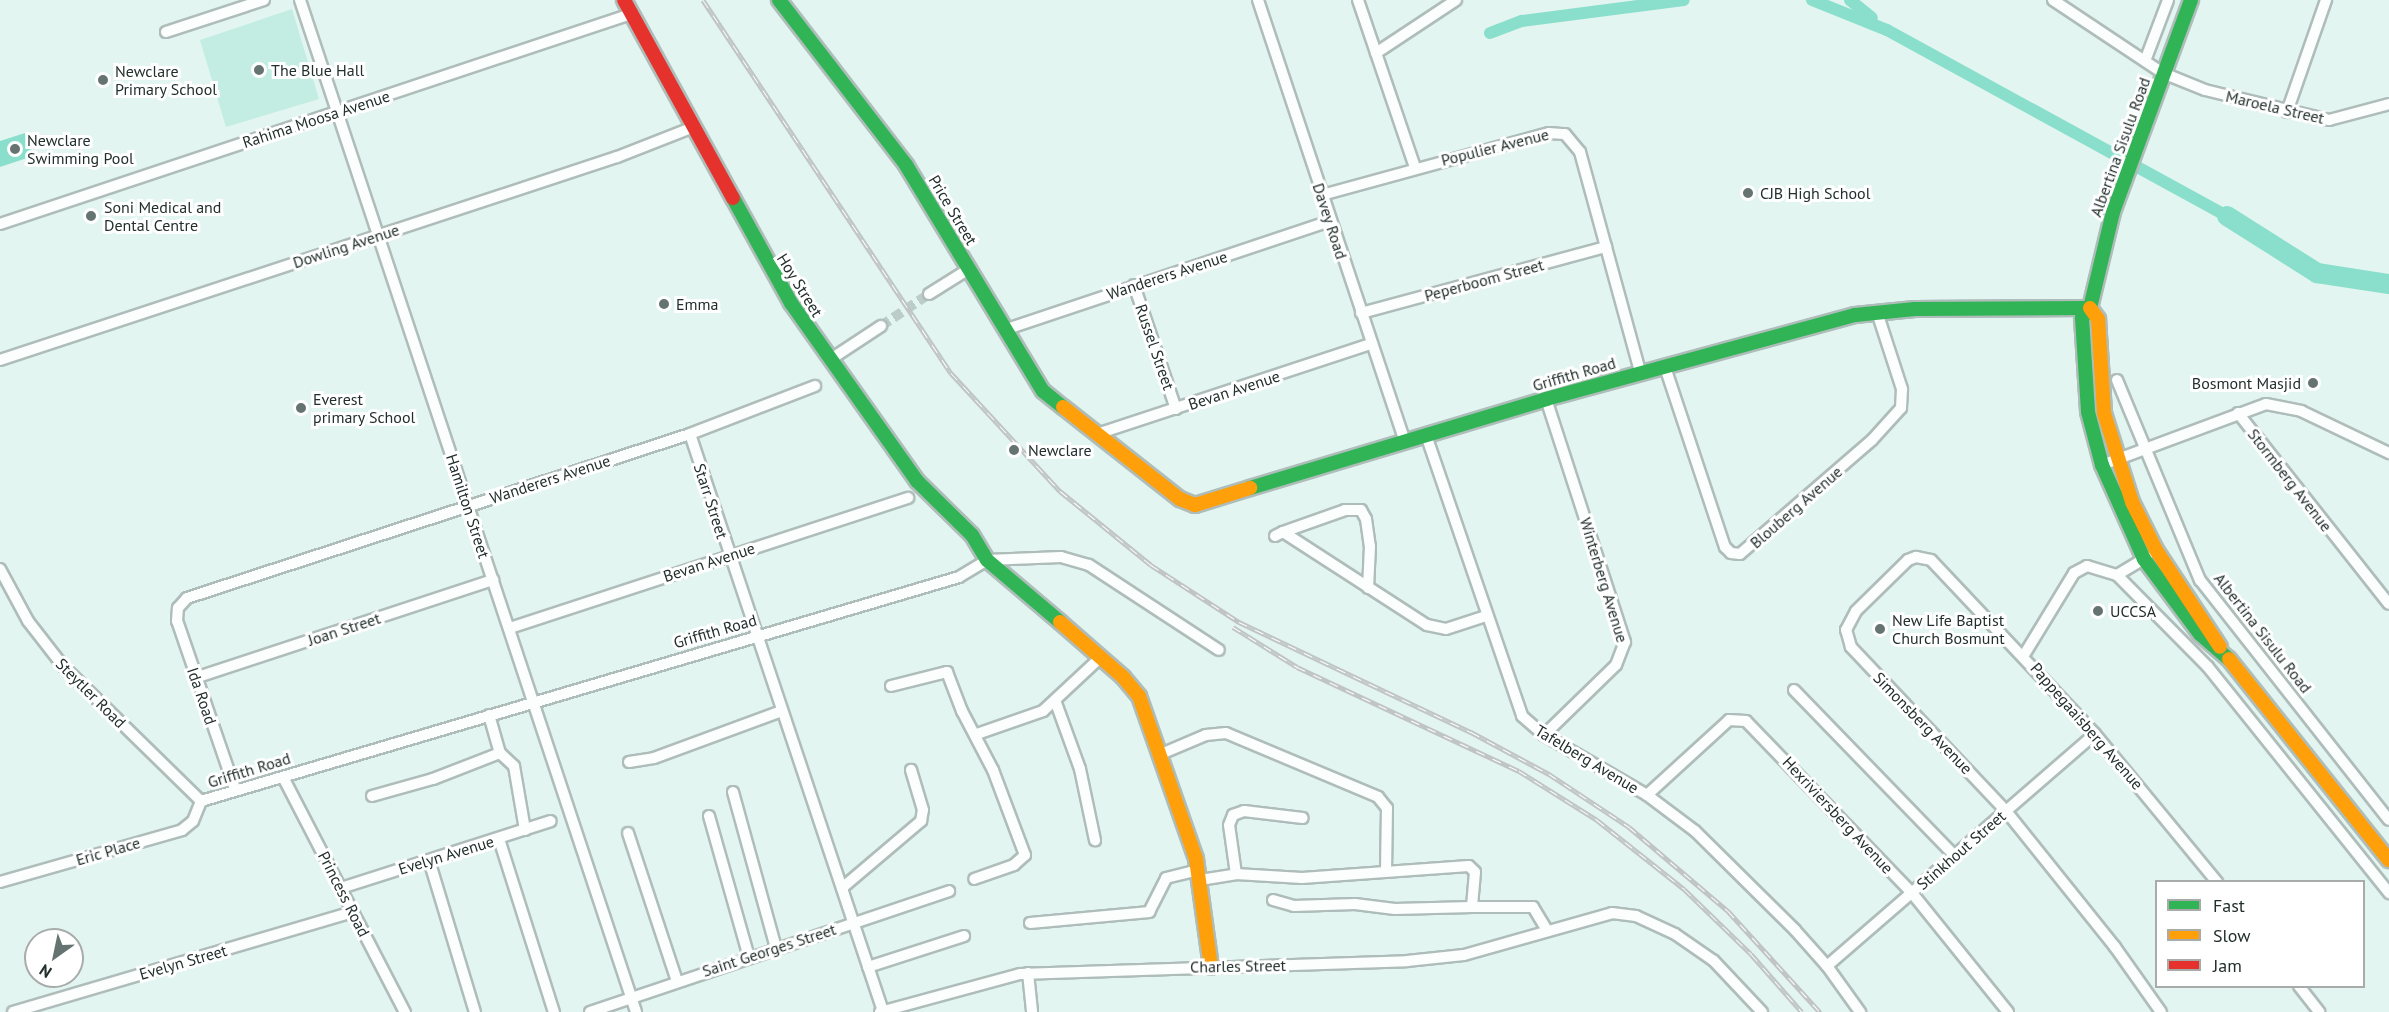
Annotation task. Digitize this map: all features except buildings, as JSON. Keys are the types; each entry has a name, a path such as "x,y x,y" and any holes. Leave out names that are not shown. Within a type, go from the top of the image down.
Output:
{"street":[{"path":"166,32 264,0"},
{"name":"Hamilton Street","path":"300,0 467,506 535,701 636,1012"},
{"name":"Hoy Street","path":"624,0 691,128 791,303 917,481 972,534 987,560 1101,657 1139,696 1161,754 1199,875 1211,967"},
{"name":"Price Street","path":"779,0 906,165 1042,391 1097,434"},
{"name":"Davey Road","path":"1258,0 1370,344 1405,442"},
{"path":"1358,0 1415,166"},
{"path":"1376,53 1456,0"},
{"name":"Maroela Street","path":"2053,0 2163,73 2205,90 2287,112 2337,120 2389,104"},
{"name":"Albertina Sisulu Road","path":"2145,61 2168,0"},
{"name":"Albertina Sisulu Road","path":"2190,0 2102,249 2090,308 2082,318 2083,384 2102,465 2144,559 2200,634 2223,652"},
{"path":"2287,112 2326,0"},
{"name":"Rahima Moosa Avenue","path":"0,224 631,14"},
{"name":"Dowling Avenue","path":"0,360 616,157 691,128"},
{"name":"Populier Avenue","path":"1322,195 1415,166 1549,133 1565,134 1580,152 1640,372"},
{"name":"Wanderers Avenue","path":"1004,330 1329,220"},
{"name":"Peperboom Street","path":"1361,313 1606,248"},
{"path":"929,294 969,268"},
{"name":"Russel Street","path":"1134,285 1176,409"},
{"name":"Albertina Sisulu Road","path":"2090,308 2098,319 2104,413 2116,460 2156,550 2209,626 2223,652 2389,860"},
{"name":"Griffith Road","path":"1097,434 1180,499 1203,506 1546,399 1640,372 1877,312 2090,308"},
{"name":"Blouberg Avenue","path":"1665,367 1725,547 1731,553 1740,554 1872,440 1901,408 1902,389 1877,312"},
{"path":"831,359 881,326"},
{"name":"Bevan Avenue","path":"1097,434 1370,344"},
{"name":"Albertina Sisulu Road","path":"2117,381 2206,588 2389,820"},
{"name":"Wanderers Avenue","path":"182,603 467,506 690,434 815,386"},
{"name":"Winterberg Avenue","path":"1544,735 1616,665 1625,642 1546,399"},
{"path":"2238,413 2266,404 2290,407 2389,453"},
{"name":"Stormberg Avenue","path":"2102,465 2147,450 2238,413 2389,604"},
{"name":"Starr Street","path":"690,434 728,555 757,635 882,1012"},
{"name":"Tafelberg Avenue","path":"1426,435 1517,706 1528,723 1544,735 1647,795 1718,851 1827,966 1860,1012"},
{"name":"Bevan Avenue","path":"510,628 728,555 909,498"},
{"path":"1368,588 1370,546 1366,519 1361,510 1345,510 1279,534 1368,588 1437,628 1453,628 1486,616"},
{"path":"2156,550 2117,575 2156,617 2208,667 2389,893"},
{"name":"Griffith Road","path":"201,801 235,789 283,777 958,577 987,560 1061,557 1089,565 1219,651"},
{"name":"Simonsberg Avenue","path":"2024,655 1935,563 1923,557 1905,563 1857,611 1846,630 1851,647 2006,811 2115,947 2161,1012"},
{"name":"Pappegaaisberg Avenue","path":"2117,575 2086,566 2074,573 2024,655 2095,734 2215,880"},
{"name":"Steytler Road","path":"0,568 28,621 63,666 201,801"},
{"name":"Joan Street","path":"195,678 493,580"},
{"name":"Ida Road","path":"182,603 177,621 235,789"},
{"path":"977,734 1043,711 1056,703 1101,657"},
{"path":"891,686 947,672 962,711 977,734 1010,809 1025,855 1014,866 974,879"},
{"path":"1794,690 1955,856"},
{"path":"1056,703 1080,769 1095,840"},
{"path":"629,762 654,758 782,711"},
{"path":"489,715 500,753 514,766 525,830"},
{"name":"Hexriviersberg Avenue","path":"1647,795 1729,720 1746,722 1912,893 2007,1012"},
{"path":"1161,754 1206,735 1226,733 1248,738 1378,797 1387,808 1386,871"},
{"name":"Stinkhout Street","path":"1827,966 2095,734"},
{"path":"372,796 433,779 500,753"},
{"path":"842,888 921,821 923,810 911,770"},
{"name":"Princess Road","path":"283,777 405,1012"},
{"path":"733,792 776,948"},
{"name":"Eric Place","path":"0,882 182,830 194,821 201,801"},
{"path":"1236,874 1229,825 1233,815 1244,811 1303,818"},
{"path":"709,816 749,957"},
{"name":"Evelyn Avenue","path":"341,888 551,821"},
{"path":"628,833 677,981"},
{"path":"499,838 554,1012"},
{"path":"429,860 475,1012"},
{"path":"1030,923 1149,912 1166,878 1199,875 1236,874 1302,878 1472,867 1475,872 1472,907"},
{"name":"Saint Georges Street","path":"590,1012 631,996 949,891"},
{"path":"1273,900 1294,906 1355,904 1395,909 1533,907 1547,930"},
{"name":"Evelyn Street","path":"13,1012 353,912"},
{"name":"Charles Street","path":"882,1012 986,980 1028,973 1425,959 1464,955 1595,916 1625,913 1675,934 1714,961 1762,1012"},
{"path":"868,968 964,936"},
{"path":"1028,973 1032,1012"},
{"path":"2300,988 2319,1012"}],"shaded area":[{"name":"The Blue Hall","path":"292,9 319,99 226,127 200,40"},
{"name":"Newclare Swimming Pool","path":"25,133 33,156 0,167 0,141"}],"waterway":[{"path":"1490,33 1522,21 1684,0"},
{"path":"1812,0 1887,30 2227,216"},
{"path":"1850,0 1872,18"},
{"path":"2227,216 2317,273 2389,284"}],"tunnel":[{"path":"881,326 929,294"}],"railway":[{"path":"703,0 951,373 1060,491 1151,565 1239,622 1471,732 1549,774 1629,827 1728,911 1820,1012"},
{"path":"1233,627 1297,667 1519,771 1597,820 1684,889 1751,954 1802,1012"}],"traffic: fast":[{"path":"779,0 906,165 1043,391 1063,407"},
{"path":"2191,0 2113,212 2090,308 2082,318 2088,412 2102,465 2144,559 2200,634 2229,659"},
{"path":"733,198 791,303 917,481 972,535 987,560 1060,622"},
{"path":"1250,488 1546,399 1855,315 1915,309 2090,308"}],"traffic: slow":[{"path":"2090,308 2098,319 2104,413 2132,502 2156,550 2220,647"},
{"path":"1063,407 1180,499 1195,505 1250,488"},
{"path":"1060,622 1123,677 1139,696 1196,859 1211,967"},
{"path":"2229,659 2389,860"}],"traffic: jam":[{"path":"624,0 733,198"}],"place":[{"name":"The Blue Hall","path":"259,70"},
{"name":"Newclare Primary School","path":"103,80"},
{"name":"Newclare Swimming Pool","path":"15,149"},
{"name":"CJB High School","path":"1748,193"},
{"name":"Soni Medical and Dental Centre","path":"91,216"},
{"name":"Emma","path":"664,304"},
{"name":"Bosmont Masjid","path":"2313,383"},
{"name":"Everest primary School","path":"301,408"},
{"name":"Newclare","path":"1014,450"},
{"name":"UCCSA","path":"2098,611"},
{"name":"New Life Baptist Church Bosmunt","path":"1880,629"}]}
